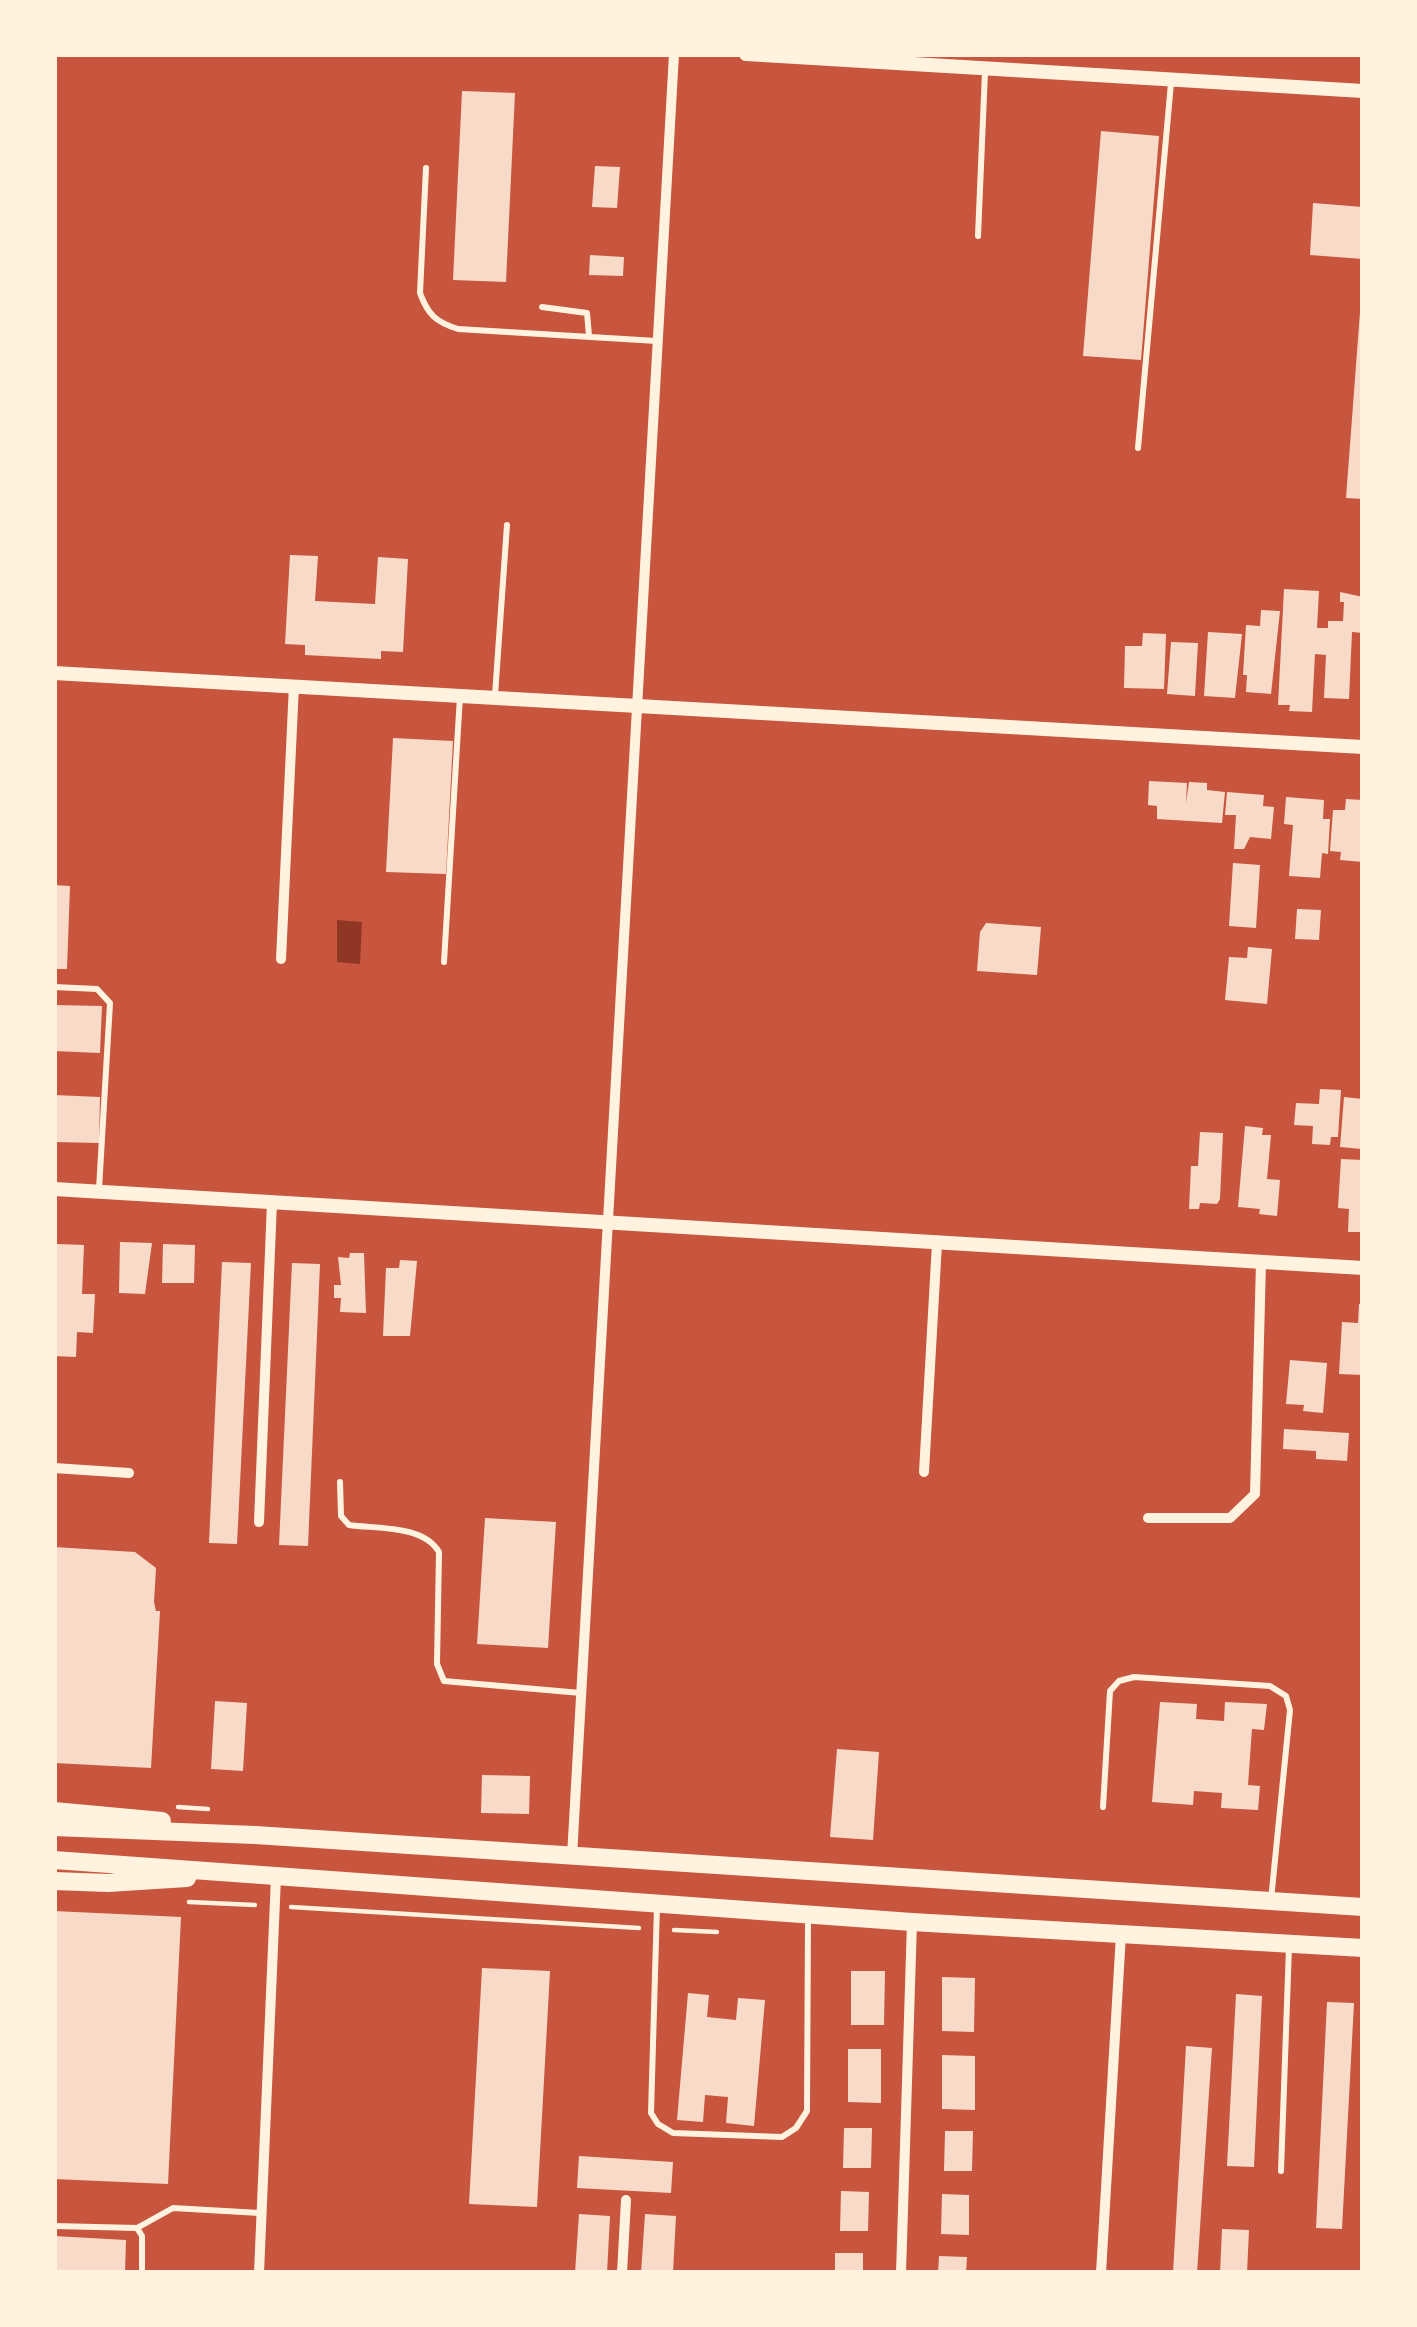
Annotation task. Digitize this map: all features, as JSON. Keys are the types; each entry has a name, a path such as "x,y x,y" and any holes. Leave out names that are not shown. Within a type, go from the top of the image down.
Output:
{"main road":[{"path":"54,1811 255,1835"},
{"path":"54,1827 255,1835 1363,1907"},
{"path":"54,1860 912,1922 1363,1948"},
{"path":"54,1881 134,1882 232,1873"}],"street":[{"path":"572,1856 674,54"},
{"path":"746,54 1363,91"},
{"path":"54,673 1363,747"},
{"path":"281,959 294,685"},
{"path":"54,1189 1363,1268"},
{"path":"259,1522 272,1202"},
{"path":"924,1472 937,1243"},
{"path":"1148,1518 1230,1518 1255,1494 1261,1262"},
{"path":"54,1468 129,1473"},
{"path":"260,2273 276,1876"},
{"path":"901,2273 912,1922"},
{"path":"1101,2273 1121,1934"},
{"path":"622,2273 626,2200"}],"lane":[{"path":"977,236 986,68"},
{"path":"1138,448 1171,80"},
{"path":"426,168 420,293 426,310 438,322 458,328 657,341"},
{"path":"542,307 587,313 589,336"},
{"path":"495,696 507,525"},
{"path":"444,962 460,694"},
{"path":"54,986 97,989 110,1004 99,1192"},
{"path":"340,1481 341,1516 349,1525 418,1534 432,1540 440,1552 437,1664 444,1681 581,1693"},
{"path":"1103,1807 1110,1690 1119,1681 1134,1677 1270,1686 1286,1696 1290,1710 1271,1901"},
{"path":"657,1903 651,2113 673,2133 782,2137 796,2128 807,2111 808,1914"},
{"path":"1281,2171 1289,1944"},
{"path":"54,2226 137,2228 173,2208 262,2213"},
{"path":"137,2228 142,2236 142,2273"}],"path":[{"path":"185,1902 721,1933"}],"shaded area":[{"path":"337,920 362,922 360,964 337,962"}],"building":[{"path":"462,91 515,93 506,282 453,280"},
{"path":"1101,131 1159,136 1141,360 1083,356"},
{"path":"595,166 620,167 617,208 592,207"},
{"path":"1313,203 1363,207 1363,259 1310,255"},
{"path":"590,255 624,257 623,276 589,275"},
{"path":"1363,313 1363,499 1346,498"},
{"path":"290,555 318,556 315,601 375,604 378,557 408,559 403,652 381,651 381,659 305,655 305,645 285,644"},
{"path":"1284,589 1319,591 1317,628 1328,628 1328,621 1343,621 1340,592 1363,597 1363,633 1352,632 1349,699 1324,698 1326,655 1315,654 1312,712 1289,711 1290,705 1278,705"},
{"path":"1261,610 1280,611 1271,694 1246,692 1247,675 1243,675 1246,625 1260,626"},
{"path":"1208,632 1242,634 1235,698 1204,696"},
{"path":"1143,633 1166,634 1164,689 1124,688 1125,646 1142,646"},
{"path":"1171,642 1198,643 1195,696 1167,694"},
{"path":"393,738 453,741 446,874 386,872"},
{"path":"1149,781 1187,783 1186,803 1189,782 1207,783 1207,790 1225,792 1222,823 1157,819 1157,806 1148,805"},
{"path":"1227,792 1264,795 1263,806 1274,807 1271,839 1250,837 1244,849 1234,849 1236,815 1225,815"},
{"path":"1286,797 1324,800 1323,819 1330,819 1328,854 1322,853 1320,878 1289,876 1293,825 1284,824"},
{"path":"1346,799 1363,800 1363,862 1340,860 1341,852 1330,851 1333,810 1345,810"},
{"path":"1233,863 1260,865 1256,928 1229,926"},
{"path":"54,885 70,886 67,969 54,969"},
{"path":"1297,909 1321,910 1319,940 1295,939"},
{"path":"986,923 1041,927 1037,975 977,971 980,932"},
{"path":"1248,947 1272,949 1267,1004 1225,1000 1229,957 1247,958"},
{"path":"54,1005 102,1006 100,1053 54,1051"},
{"path":"1320,1089 1341,1090 1338,1137 1331,1137 1330,1145 1312,1144 1313,1126 1294,1125 1296,1103 1319,1104"},
{"path":"54,1095 100,1097 99,1143 54,1142"},
{"path":"1344,1097 1363,1099 1362,1149 1340,1147"},
{"path":"1245,1126 1263,1128 1262,1135 1271,1135 1267,1179 1280,1180 1277,1216 1238,1207"},
{"path":"1200,1132 1223,1133 1220,1199 1217,1204 1200,1203 1199,1209 1189,1209 1191,1166 1198,1166"},
{"path":"1341,1159 1363,1160 1363,1232 1348,1232 1349,1209 1338,1208"},
{"path":"120,1242 152,1243 145,1294 119,1293"},
{"path":"57,1244 84,1245 82,1294 95,1294 93,1333 77,1332 76,1357 54,1356"},
{"path":"163,1244 195,1245 194,1283 162,1283"},
{"path":"350,1253 364,1253 366,1313 340,1312 341,1298 334,1298 334,1285 341,1285 338,1257 349,1258"},
{"path":"400,1260 417,1261 410,1336 383,1336 386,1268 399,1268"},
{"path":"222,1262 251,1263 237,1544 209,1543"},
{"path":"292,1263 320,1264 308,1546 279,1545"},
{"path":"1359,1304 1363,1304 1363,1375 1339,1374 1342,1322 1358,1323"},
{"path":"1290,1360 1327,1363 1323,1413 1286,1404"},
{"path":"1284,1429 1349,1433 1347,1461 1316,1459 1316,1451 1283,1449"},
{"path":"485,1518 556,1522 548,1648 477,1644"},
{"path":"54,1547 135,1552 156,1568 154,1602 160,1611 151,1768 54,1763"},
{"path":"215,1701 247,1703 243,1771 211,1769"},
{"path":"1160,1702 1197,1704 1196,1719 1224,1721 1225,1702 1267,1704 1264,1730 1252,1729 1248,1785 1260,1786 1258,1810 1221,1808 1222,1793 1194,1791 1193,1805 1152,1802"},
{"path":"837,1749 879,1752 873,1840 830,1837"},
{"path":"482,1775 530,1776 529,1814 481,1813"},
{"path":"54,1911 181,1917 168,2184 54,2179"},
{"path":"482,1968 550,1971 537,2207 469,2204"},
{"path":"851,1971 885,1971 884,2025 851,2025"},
{"path":"942,1977 975,1978 974,2032 942,2031"},
{"path":"688,1993 709,1995 707,2017 736,2020 738,1998 765,2000 754,2126 726,2123 728,2097 705,2095 703,2122 677,2120"},
{"path":"1236,1994 1262,1996 1254,2167 1227,2166"},
{"path":"1327,2002 1354,2003 1342,2229 1316,2228"},
{"path":"1186,2046 1212,2048 1197,2273 1173,2273"},
{"path":"848,2049 881,2049 881,2103 848,2102"},
{"path":"942,2055 975,2056 975,2110 942,2109"},
{"path":"844,2128 872,2128 871,2168 843,2168"},
{"path":"945,2131 973,2131 972,2171 944,2171"},
{"path":"579,2156 673,2162 671,2193 577,2188"},
{"path":"841,2191 869,2192 868,2231 840,2231"},
{"path":"942,2194 969,2195 969,2235 941,2234"},
{"path":"579,2214 610,2216 607,2273 575,2273"},
{"path":"645,2214 676,2216 673,2273 641,2273"},
{"path":"1222,2229 1249,2230 1247,2273 1220,2273"},
{"path":"54,2236 126,2240 125,2273 54,2273"},
{"path":"835,2253 863,2253 863,2273 835,2273"},
{"path":"939,2256 967,2257 966,2273 938,2273"}]}
